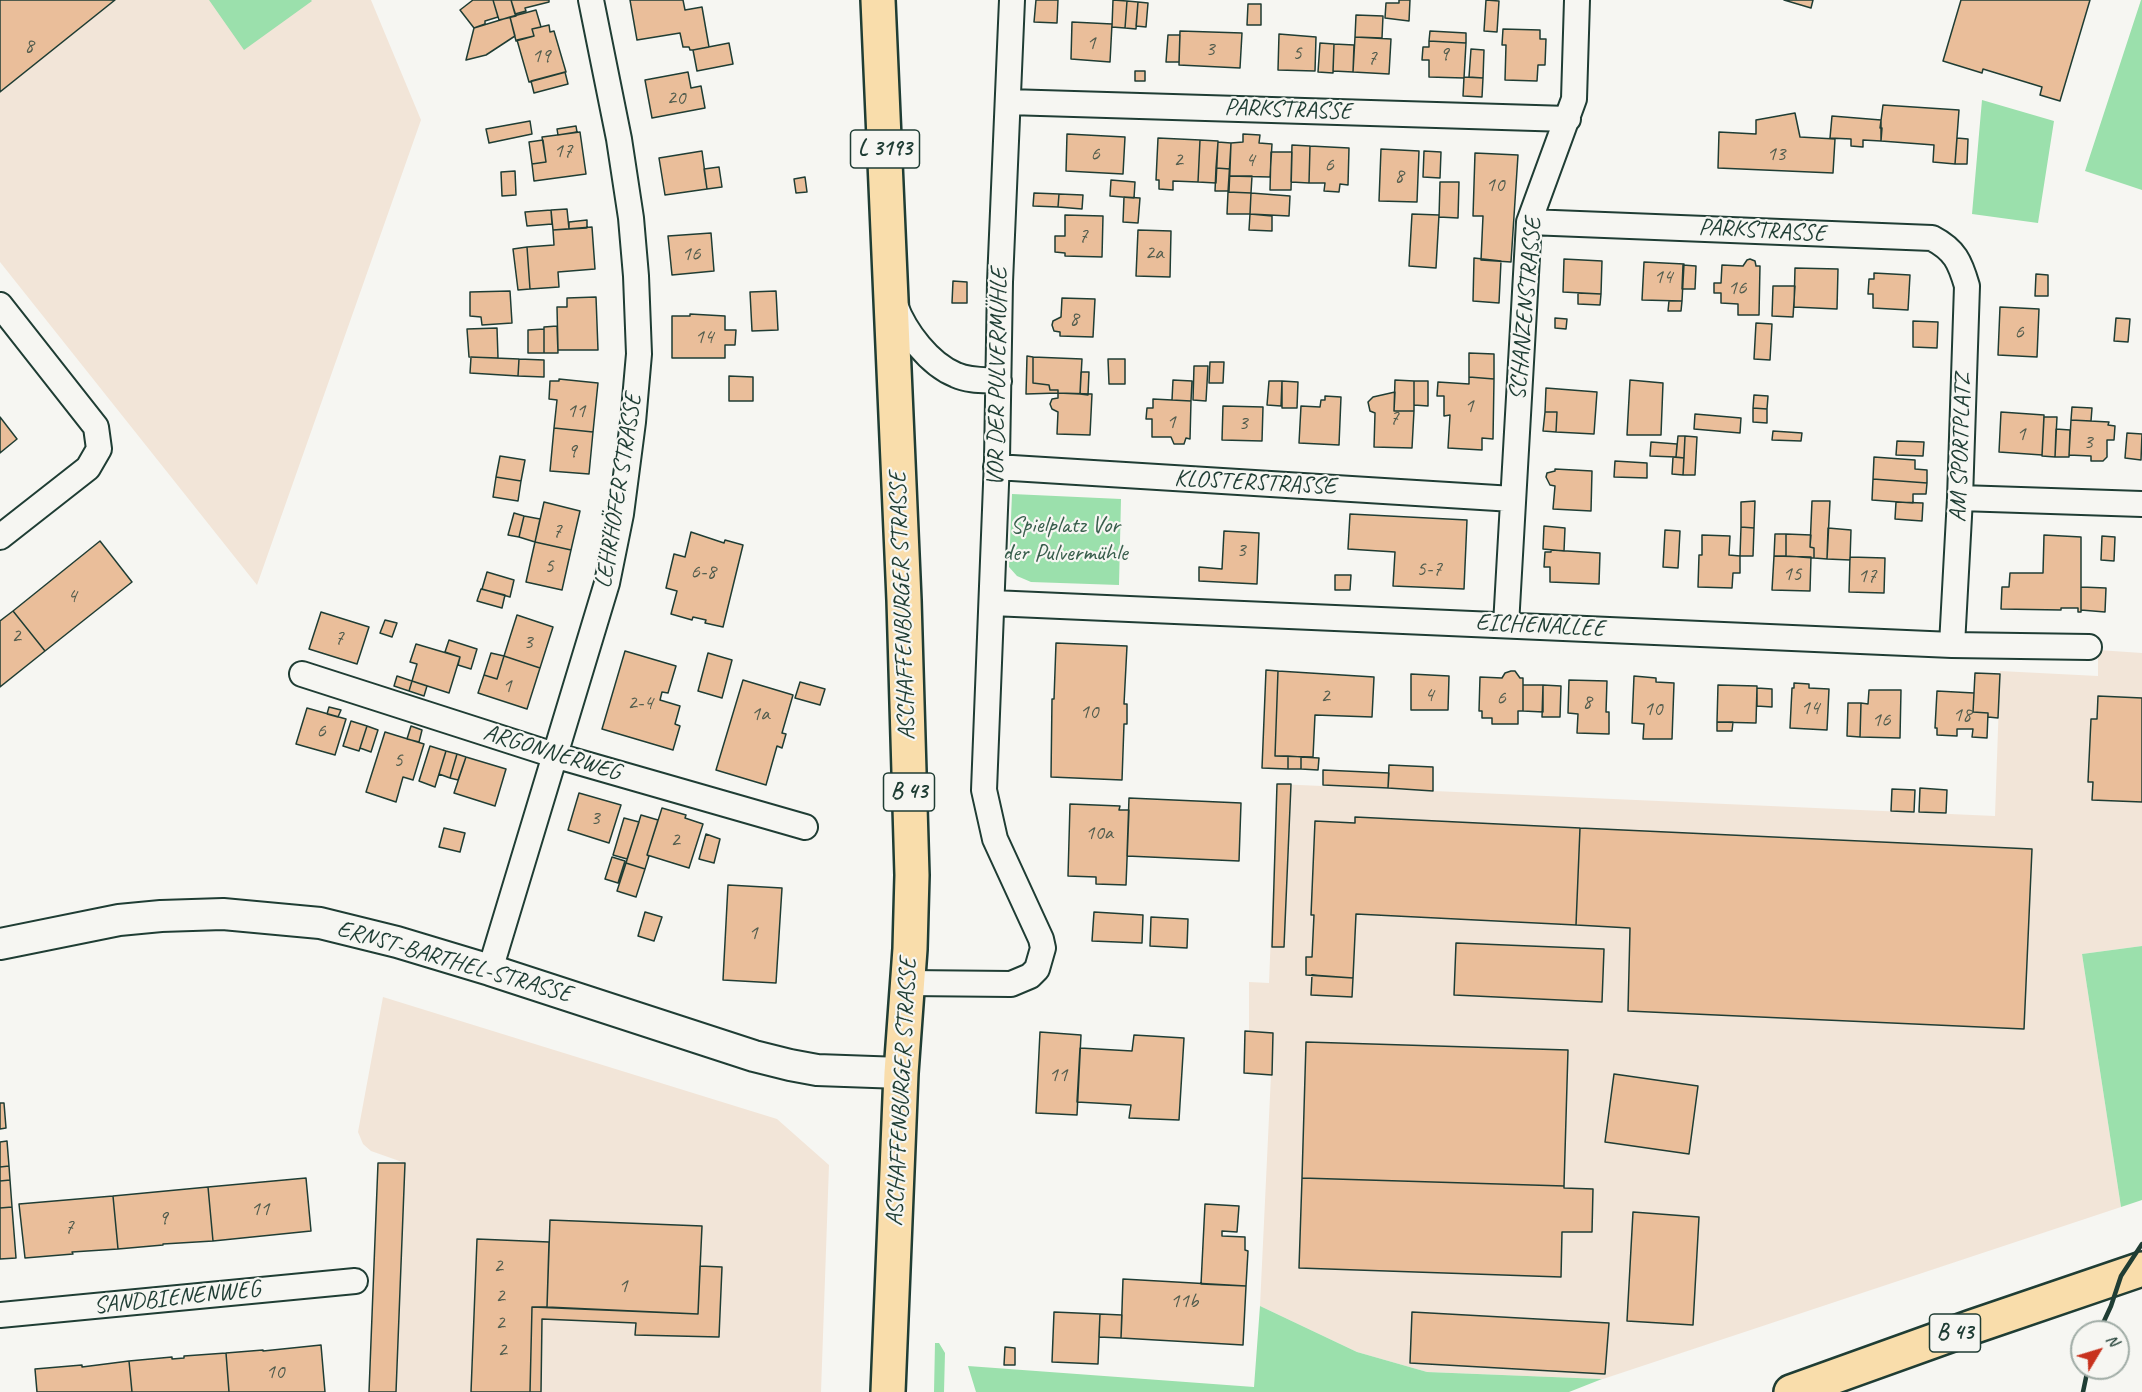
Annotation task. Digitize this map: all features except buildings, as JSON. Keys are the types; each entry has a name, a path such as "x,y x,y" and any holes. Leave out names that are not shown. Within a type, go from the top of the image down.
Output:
{"main road":[{"name":"ASCHAFFENBURGER STRASSE","path":"878,0 904,600 912,874 909,983 901,1073 888,1392"},
{"name":"B 43","path":"1791,1392 2142,1269"}],"street":[{"name":"LEHRHÖFER STRASSE","path":"490,970 607,583 615,551 631,441 639,354 632,218 619,139 591,0"},
{"name":"VOR DER PULVERMÜHLE","path":"909,983 1011,984 1030,976 1037,969 1043,948 996,839 984,790 999,381 1000,282 1012,0"},
{"name":"SCHANZENSTRASSE","path":"1506,625 1529,222 1574,99 1577,0"},
{"name":"PARKSTRASSE","path":"1008,102 1568,119"},
{"name":"PARKSTRASSE","path":"1529,222 1932,238 1953,254"},
{"name":"AM SPORTPLATZ","path":"1952,645 1960,498 1967,286 1961,265 1953,254"},
{"path":"892,298 901,322 913,338 941,366 956,375 975,380 999,381"},
{"path":"0,537 88,468 99,449 96,427 2,311"},
{"name":"KLOSTERSTRASSE","path":"996,467 1513,499"},
{"path":"1960,498 2142,504"},
{"name":"EICHENALLEE","path":"992,603 1952,645 2088,647"},
{"name":"ARGONNERWEG","path":"302,674 554,756 805,827"},
{"name":"ERNST-BARTHEL-STRASSE","path":"0,944 132,918 222,914 320,923 397,942 490,970 754,1056 817,1070 901,1073"},
{"name":"SANDBIENENWEG","path":"0,1316 355,1281"}],"shaded area":[{"path":"0,0 371,0 421,120 257,585 0,262"},
{"path":"2098,650 2142,653 2142,946 2082,954 2121,1207 1603,1379 1427,1372 1357,1352 1260,1306 1273,1033 1249,1031 1249,982 1269,983 1277,784 1995,816 2000,671 2098,676"},
{"path":"383,997 777,1119 829,1165 821,1392 396,1392 405,1163 371,1151 363,1144 358,1132"}],"green space":[{"path":"209,0 311,0 312,1 244,50"},
{"path":"2142,0 2142,190 2085,171"},
{"path":"1982,100 2054,121 2038,223 1972,214"},
{"name":"Spielplatz Vor der Pulvermühle","path":"1012,494 1121,499 1119,585 1031,582 1017,576 1009,567"},
{"path":"2142,946 2142,1200 2121,1207 2082,954"},
{"path":"1260,1306 1357,1352 1427,1372 1602,1379 1569,1392 976,1392 968,1366 1254,1387"},
{"path":"935,1343 939,1343 945,1353 944,1392 934,1392"}],"railway":[{"path":"2105,1320 2121,1276 2142,1244"},
{"path":"2083,1392 2086,1380"}]}
